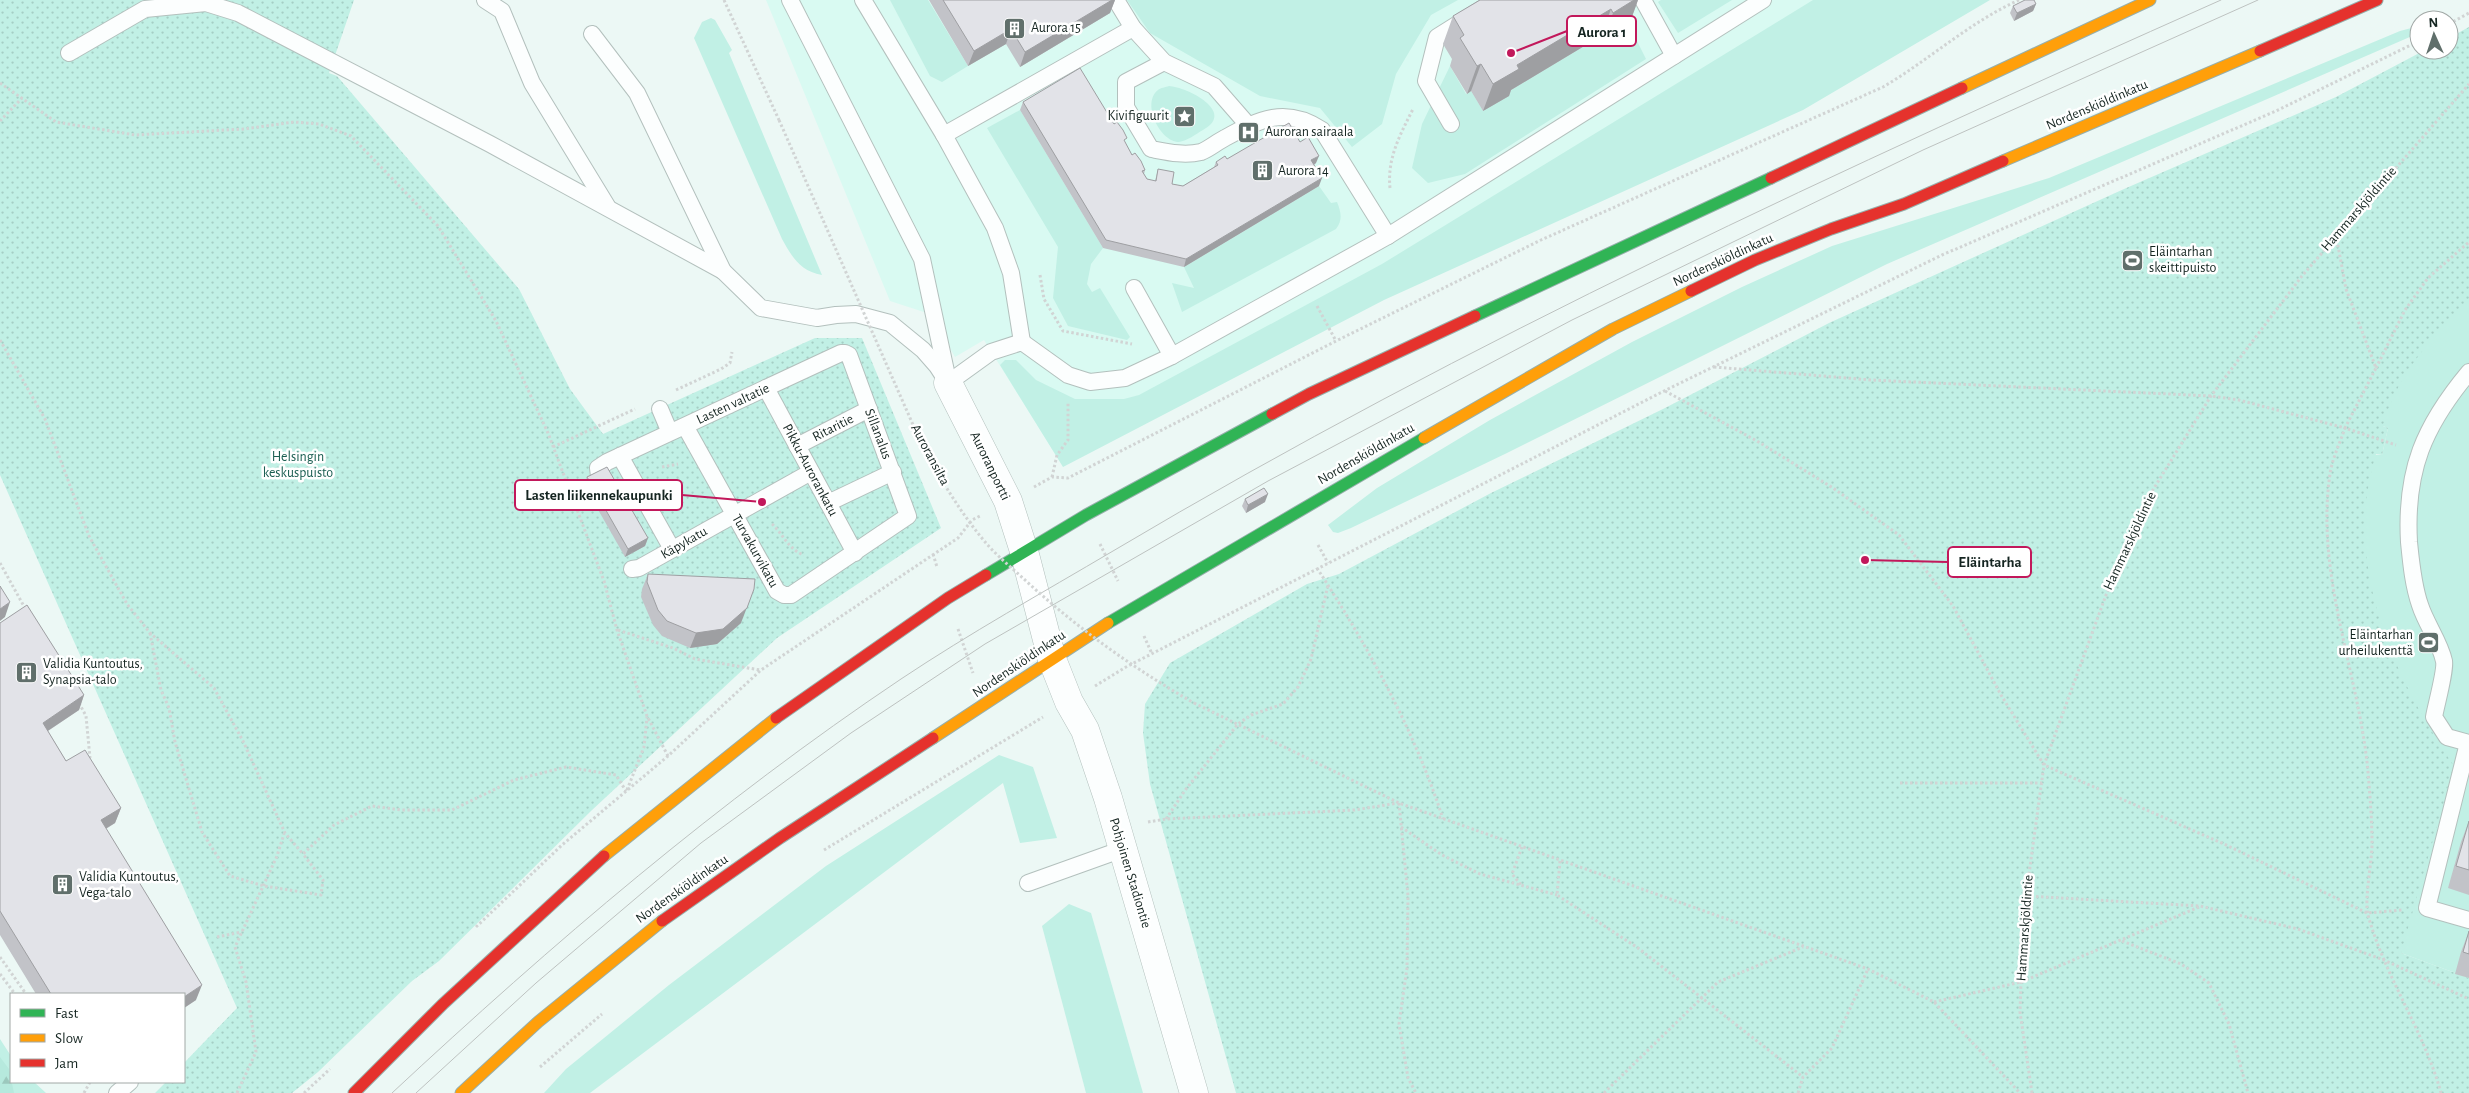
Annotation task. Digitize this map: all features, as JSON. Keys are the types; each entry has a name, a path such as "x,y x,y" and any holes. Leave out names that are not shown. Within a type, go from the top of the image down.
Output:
{"main road":[{"path":"354,1093 444,1004 555,900 672,799 799,700 948,598 1086,515 1309,394 2150,0"},
{"name":"Nordenskiöldinkatu","path":"461,1093 538,1022 652,928 780,838 1131,608 1612,329 1756,260 1831,229 1904,204 2377,0"}],"street":[{"name":"Auroranportti","path":"948,383 1008,501 1024,552 1052,659"},
{"name":"Pohjoinen Stadiontie","path":"1052,659 1069,702 1085,730 1120,839 1194,1093"}],"lane":[{"path":"485,0 502,11 532,83 609,208"},
{"path":"790,0 922,259 948,383"},
{"path":"863,0 944,135 995,228 1011,273 1022,342 1068,375 1090,382 1126,378 1172,356 1388,236 1763,0"},
{"path":"1116,0 1132,28 1164,62 1214,86 1248,125"},
{"path":"1451,124 1426,81 1437,37 1496,0"},
{"path":"1642,0 1674,56"},
{"path":"69,53 145,10 206,3 238,13 609,208 723,271 761,308 817,318 856,314 890,323 923,350 948,383"},
{"path":"944,135 1132,28"},
{"path":"592,34 636,93 723,271"},
{"path":"1164,62 1126,82 1126,107 1151,149 1175,154 1201,152 1248,125 1272,117 1291,116 1308,121 1322,130 1388,236"},
{"path":"1134,288 1172,356"},
{"path":"948,383 991,352 1022,342"},
{"name":"Lasten valtatie","path":"600,476 598,468 620,456 845,353"},
{"name":"Sillanalus","path":"845,353 849,355 908,516"},
{"path":"2469,372 2449,396 2418,453 2411,482 2408,509 2411,561 2420,604 2444,662 2434,717 2447,737 2468,743 2427,908 2469,920"},
{"name":"Pikku-Aurorankatu","path":"766,388 855,553"},
{"path":"658,404 668,428"},
{"name":"Ritaritie","path":"797,446 869,409"},
{"name":"Turvakurvikatu","path":"685,426 777,591 784,595 791,595 908,516"},
{"path":"620,456 672,549"},
{"name":"Käpykatu","path":"632,569 639,568 811,472"},
{"path":"828,503 893,472"},
{"path":"1028,884 1120,839"},
{"path":"117,1093 129,1083"}],"path":[{"name":"Auroransilta","path":"724,0 925,452 956,503 987,545 1050,603 1105,646 1148,676 1194,703 1399,803 1868,969 1934,1002"},
{"path":"1044,298 1063,331 1068,375 1068,440 1057,455 1052,477 1068,478 1336,341 1541,240 1883,87 1911,71 1987,16 2019,0"},
{"path":"817,854 1152,654 1664,390 1942,255 2276,111 2409,46"},
{"path":"1375,216 1394,206 1388,170 1393,152 1426,81"},
{"path":"0,83 56,122 134,135 244,129 294,122 319,124 351,136 438,226 496,321 553,446 604,581 617,630 647,716 668,756 761,670 958,538 972,520"},
{"name":"Hammarskjöldintie","path":"2032,1093 2020,1012 2021,982 2026,896 2044,765 2106,595 2151,493 2211,396 2336,234 2469,84"},
{"path":"0,121 22,98"},
{"path":"2336,234 2346,290 2376,368"},
{"path":"2441,1093 2435,1069 2384,960 2367,913 2372,844 2368,772 2362,728 2331,580 2327,525 2330,473 2345,428 2406,310 2428,278 2469,242"},
{"path":"1063,331 1134,345 1158,332"},
{"path":"0,340 46,419 89,536 127,604 150,633 214,688 243,741 284,833 323,880 322,895 264,886 230,876 202,832 175,742 169,708 161,690 150,633"},
{"path":"553,446 658,404 730,363 732,352"},
{"path":"1712,367 1872,380 2211,396 2239,400 2345,428 2418,453"},
{"path":"1664,390 1757,441 1825,483 1899,535 1953,606 2001,695 2044,765 2224,844 2367,913 2427,908"},
{"path":"660,468 672,466"},
{"path":"1068,478 1152,654"},
{"path":"770,522 783,534 789,545 807,556"},
{"path":"1318,545 1328,562"},
{"path":"933,553 997,745"},
{"path":"0,563 30,616"},
{"path":"1317,568 1385,681 1430,778 1444,819"},
{"path":"1166,819 1186,789 1238,724 1250,715 1282,704 1298,687 1311,659 1328,586"},
{"path":"617,630 673,648 695,659 761,670"},
{"path":"77,699 86,716 90,758"},
{"path":"303,854 334,825 372,806 401,810 452,810 514,780 566,766 616,775 626,791 644,747 647,716"},
{"path":"1900,783 2042,783"},
{"path":"1120,839 1166,819 1355,810 1399,803 1408,896 1407,968 1399,1024 1408,1078 1416,1093"},
{"path":"1401,827 1442,855 1480,874 1557,895 1638,948 1803,1077"},
{"path":"237,1093 256,1052 246,982 235,947 278,856 284,833"},
{"path":"1522,847 1512,874 1522,886"},
{"path":"1557,895 1560,861"},
{"path":"2026,896 2200,906 2298,929 2384,960 2469,998"},
{"path":"1934,1002 2021,982 2200,906"},
{"path":"217,937 242,932"},
{"path":"2122,940 2181,964 2209,983 2230,1024 2248,1093"},
{"path":"1604,1093 1718,982 1805,946"},
{"path":"0,957 25,993"},
{"path":"1798,1093 1803,1077 1832,1048 1868,969"},
{"path":"0,974 13,993"},
{"path":"1934,1002 2020,1093"},
{"path":"535,1071 610,1007"}],"shaded area":[{"name":"Auroran sairaala","path":"766,0 1974,0 1054,452 984,340 955,357 930,314 890,301"}],"green space":[{"name":"Helsingin keskuspuisto","path":"0,0 354,0 329,73 337,76 519,289 570,389 603,434 815,338 862,338 941,528 777,638 591,811 439,961 412,981 318,1072 292,1093 155,1093 165,1083 185,1083 185,1062 237,1008 0,475"},
{"path":"890,0 928,0 968,66 942,82 930,76"},
{"path":"1127,0 1458,0 1431,15 1396,74 1382,124 1352,147 1320,108 1260,96 1150,33"},
{"path":"1661,0 1732,0 1678,33 1658,2"},
{"path":"1813,0 1990,0 1803,110 1384,300 1063,467 1000,365 1005,360 1016,360 1036,380 1075,399 1124,399 1139,395 1382,264"},
{"path":"711,18 715,20 732,50 729,53 822,275 802,267 793,257 782,239 694,38 702,22"},
{"path":"1629,25 1646,59 1465,174 1428,183 1412,168 1422,124 1450,66 1466,94 1471,91 1483,111 1507,92 1601,36 1603,40"},
{"path":"2469,27 2469,299 2418,357 2397,390 2389,407 2383,426 2388,428 2382,455 2376,454 2367,495 2365,536 2370,577 2379,618 2394,657 2411,695 2454,766 2401,953 2469,978 2469,1093 1236,1093 1150,784 1143,733 1145,704 1170,663 1307,584 1339,574 1491,493 1665,408 1829,323 2124,189 2336,97 2409,58 2409,60 2459,60 2459,32"},
{"path":"2409,29 2409,37 1887,264 1507,453 1351,528 1338,533 1333,532 1328,525 1377,488 1490,420 1632,342 1742,287 1832,246 2049,178"},
{"path":"1169,86 1177,87 1197,96 1212,108 1215,116 1212,123 1203,130 1179,142 1165,136 1155,121 1152,112 1153,96 1159,89"},
{"path":"1020,110 1103,248 1091,264 1087,284 1092,292 1100,288 1130,337 1127,340 1068,326 1053,298 1058,247 987,128"},
{"path":"1319,186 1331,203 1337,202 1340,209 1340,222 1336,229 1182,312 1172,283 1194,288 1184,267"},
{"name":"Eläintarhan urheilukenttä","path":"2469,261 2469,978 2401,953 2348,454 2382,455 2388,428 2383,426 2375,407"},
{"path":"999,755 1033,767 1057,838 1020,843 1003,783 590,1093 544,1093 566,1069 669,985 826,866"},
{"path":"1069,904 1091,913 1143,1093 1086,1093 1042,926"},
{"path":"0,1039 10,1054 10,1083 35,1083 46,1093 0,1093"},
{"path":"0,1057 9,1069 10,1083 12,1083 14,1093 0,1093"}],"building":[{"name":"Aurora 15","path":"943,0 1112,0 1025,52 1011,29 974,51"},
{"path":"1480,0 1634,0 1613,13 1611,9 1517,65 1519,69 1493,84 1481,64 1477,66 1460,38 1464,35 1453,16"},
{"path":"2025,0 2034,0 2036,4 2017,13 2013,6"},
{"name":"Aurora 14","path":"1080,68 1114,124 1117,122 1123,130 1127,138 1124,140 1132,155 1135,153 1141,161 1145,170 1142,171 1147,179 1156,181 1158,169 1174,172 1172,184 1183,186 1218,165 1216,162 1225,156 1227,159 1289,123 1300,142 1308,137 1319,156 1311,160 1322,178 1186,259 1106,240 1023,102"},
{"path":"607,467 648,538 628,549 587,477"},
{"path":"1264,488 1268,494 1248,505 1245,499"},
{"path":"648,574 755,579 754,589 747,608 723,629 696,633 667,621 658,610 647,582"},
{"path":"0,586 10,602 0,609"},
{"name":"Validia Kuntoutus, Vega-talo","path":"27,605 84,695 43,723 66,761 85,750 121,808 101,820 202,985 185,996 185,993 50,993 0,911 0,623"},
{"path":"2469,821 2469,870 2456,866"},
{"path":"2469,931 2469,954 2463,952"}],"tram line":[{"path":"392,1093 452,1037 575,929 702,824 833,726 901,679 980,629 1247,474 1520,328 1659,259 1939,127 2221,0"},
{"path":"416,1093 536,983 701,843 851,733 985,644 1268,481 1572,320 1923,150 2258,0"}],"traffic: fast":[{"path":"1475,316 1771,178"},
{"path":"986,575 1086,515 1272,414"},
{"path":"1108,623 1424,438"}],"traffic: slow":[{"path":"1962,88 2150,0"},
{"path":"2003,161 2260,51"},
{"path":"1424,438 1613,329 1691,291"},
{"path":"933,738 1108,623"},
{"path":"604,856 776,718"},
{"path":"461,1093 538,1022 662,921"}],"traffic: jam":[{"path":"2260,51 2377,0"},
{"path":"1771,178 1962,88"},
{"path":"1691,291 1755,260 1831,229 1904,204 2003,161"},
{"path":"1272,414 1309,394 1475,316"},
{"path":"776,718 948,598 986,575"},
{"path":"662,921 780,838 933,738"},
{"path":"354,1093 443,1004 604,856"}],"place":[{"name":"Aurora 15","path":"1015,28"},
{"name":"Aurora 1","path":"1511,53"},
{"name":"Kivifiguurit","path":"1185,116"},
{"name":"Auroran sairaala","path":"1249,132"},
{"name":"Aurora 14","path":"1262,171"},
{"name":"Eläintarhan skeittipuisto","path":"2133,260"},
{"name":"Lasten liikennekaupunki","path":"762,502"},
{"name":"Eläintarha","path":"1865,560"},
{"name":"Eläintarhan urheilukenttä","path":"2429,643"},
{"name":"Validia Kuntoutus, Synapsia-talo","path":"27,672"},
{"name":"Validia Kuntoutus, Vega-talo","path":"63,885"}]}
